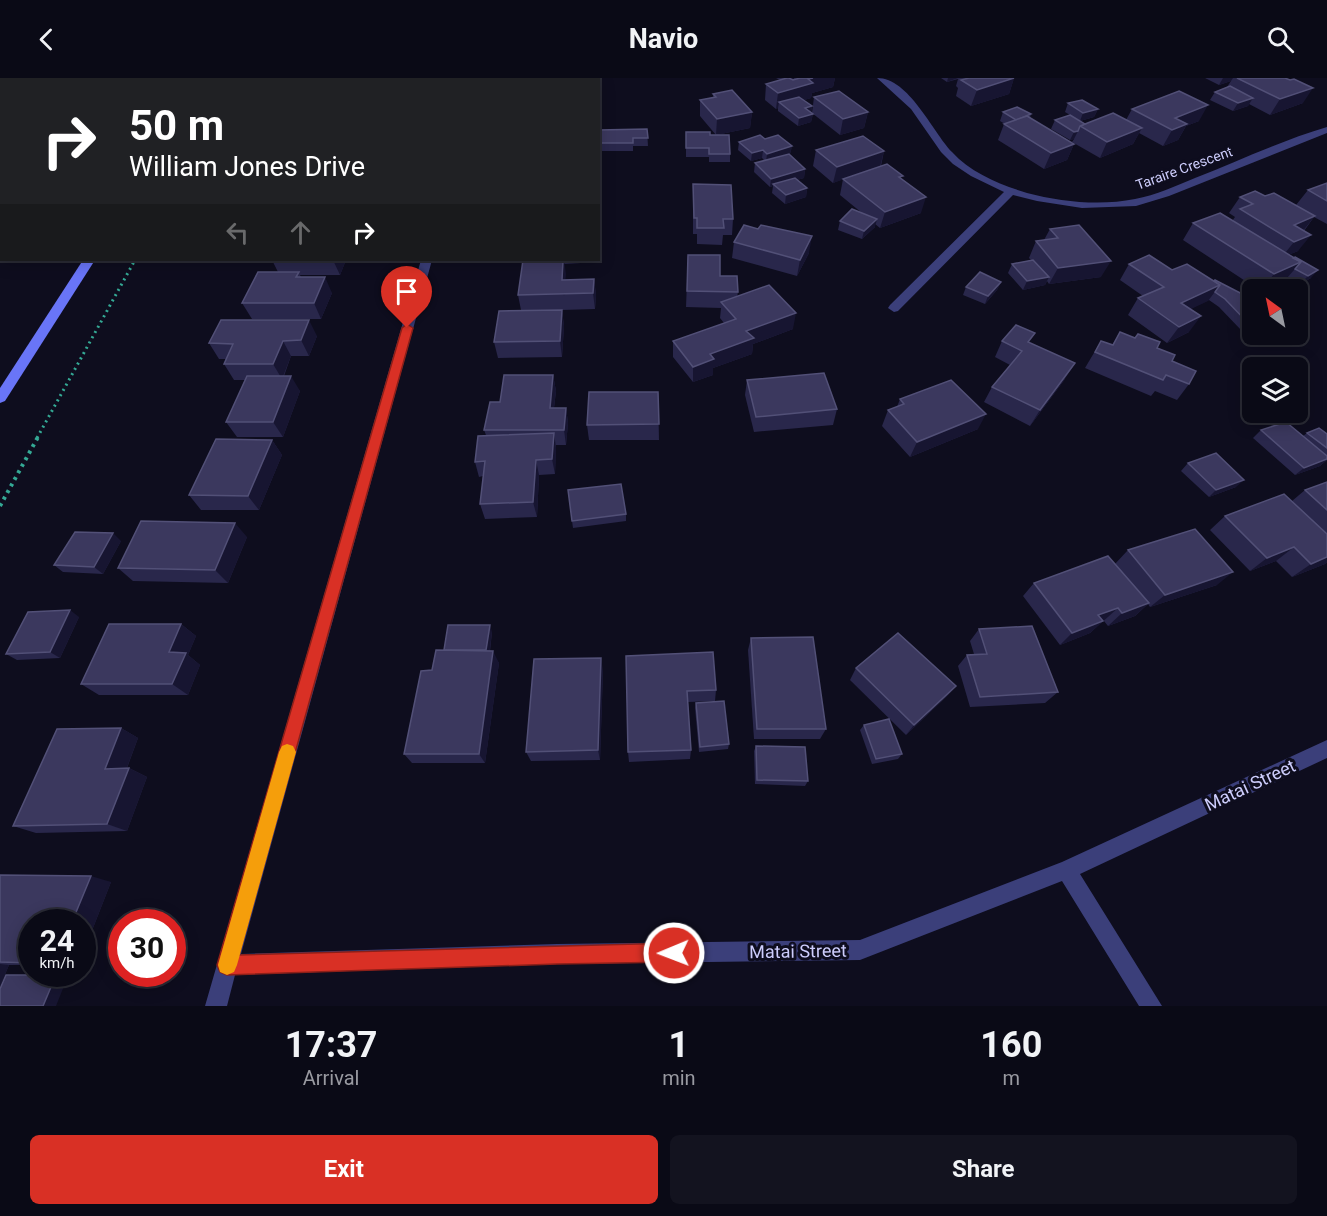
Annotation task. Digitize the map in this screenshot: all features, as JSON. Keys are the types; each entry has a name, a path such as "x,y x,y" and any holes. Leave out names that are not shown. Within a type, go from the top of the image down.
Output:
{"main road":[{"path":"0,398 88,261"}],"street":[{"name":"Taraire Crescent","path":"881,78 896,89 919,113 935,142 957,162 1010,192 1083,204 1127,204 1160,195 1327,130"},
{"path":"894,308 1010,192"},
{"path":"216,1006 426,261"},
{"name":"Matai Street","path":"227,965 557,954 860,950 1066,870 1327,749"},
{"path":"1066,870 1151,1006"}],"path":[{"path":"0,506 134,261"}],"building":[{"path":"787,78 793,80 813,78 808,79 813,83 778,93 766,84"},
{"path":"1014,78 977,90 961,80"},
{"path":"1237,78 1294,79 1313,88 1280,99"},
{"path":"1230,86 1253,98 1238,103 1215,92"},
{"path":"732,90 752,112 717,119 700,100 716,97 713,94"},
{"path":"839,91 868,112 843,119 814,97"},
{"path":"1179,91 1208,105 1175,118 1187,124 1172,130 1132,109"},
{"path":"799,97 812,106 805,108 813,114 799,118 779,102"},
{"path":"1082,100 1098,109 1083,113 1068,103"},
{"path":"1017,107 1031,114 1016,120 1003,112"},
{"path":"1113,113 1142,128 1107,142 1080,126"},
{"path":"1070,115 1085,124 1080,126 1078,131 1074,132 1055,120"},
{"path":"1027,116 1074,144 1051,153 1004,124"},
{"path":"647,129 648,138 633,138 633,143 600,143 600,130"},
{"path":"686,132 729,135 730,154 709,154 709,148 686,148"},
{"path":"760,135 765,139 778,135 792,146 767,154 763,150 752,153 739,142"},
{"path":"863,136 884,151 837,167 816,150"},
{"path":"789,154 805,169 771,179 755,163"},
{"path":"887,164 903,176 899,177 926,197 885,212 843,179"},
{"path":"795,178 807,188 786,195 773,184"},
{"path":"1327,183 1327,201 1308,190"},
{"path":"693,184 731,185 733,219 723,219 724,228 697,228 697,218 694,218"},
{"path":"1255,191 1265,196 1274,193 1315,216 1294,225 1311,235 1294,242 1240,209 1253,204 1240,197"},
{"path":"852,209 877,219 864,231 840,221"},
{"path":"1220,213 1301,262 1274,274 1193,223"},
{"path":"744,225 758,229 761,225 812,236 800,260 734,242"},
{"path":"1079,225 1111,261 1058,268 1036,241 1058,238 1050,229"},
{"path":"688,255 720,255 720,276 737,276 738,292 687,291"},
{"path":"1149,255 1172,270 1187,264 1220,285 1181,303 1201,316 1179,327 1138,298 1164,287 1129,264"},
{"path":"1293,258 1318,270 1308,276 1295,269 1301,262"},
{"path":"1033,260 1049,277 1027,281 1012,264"},
{"path":"523,261 563,261 562,280 594,279 593,293 518,295"},
{"path":"258,272 299,272 296,277 325,277 314,303 242,303"},
{"path":"980,272 1001,282 988,296 966,287"},
{"path":"1214,281 1242,294 1242,317 1215,292 1220,285"},
{"path":"769,285 796,313 746,331 754,338 710,354 714,359 693,367 673,341 736,319 721,302"},
{"path":"562,310 560,341 494,342 499,311"},
{"path":"221,320 309,320 301,340 283,341 273,364 224,364 233,344 209,343"},
{"path":"1016,325 1035,333 1028,342 1075,363 1040,410 992,387 1022,351 1002,341"},
{"path":"1120,332 1135,338 1138,334 1160,342 1157,348 1175,355 1172,361 1196,371 1189,384 1166,375 1163,380 1095,352 1101,341 1113,345"},
{"path":"824,373 837,409 756,417 747,380"},
{"path":"504,375 553,375 550,408 566,408 564,430 484,430 490,402 500,402"},
{"path":"247,376 291,376 273,422 226,422"},
{"path":"951,380 986,414 917,442 888,410 904,404 900,399"},
{"path":"589,392 658,392 659,424 587,425"},
{"path":"1287,423 1327,456 1327,459 1304,468 1261,430"},
{"path":"1319,428 1327,434 1327,448 1307,433"},
{"path":"554,433 552,459 536,460 533,502 480,504 485,461 475,462 478,436"},
{"path":"216,439 272,440 248,496 189,495"},
{"path":"1216,453 1244,480 1216,490 1188,463"},
{"path":"1327,482 1327,510 1305,490"},
{"path":"621,484 626,514 572,521 568,490"},
{"path":"1284,494 1327,534 1327,557 1311,564 1294,547 1267,558 1225,516"},
{"path":"141,521 235,523 215,570 118,568"},
{"path":"1195,529 1233,572 1165,595 1128,550"},
{"path":"75,532 113,533 94,567 54,565"},
{"path":"1108,556 1149,603 1122,613 1118,608 1098,615 1103,621 1072,633 1034,583"},
{"path":"70,610 50,652 6,654 28,612"},
{"path":"109,624 181,624 169,652 186,653 172,684 81,684"},
{"path":"448,625 490,625 486,650 444,650"},
{"path":"1032,626 1058,692 980,697 967,655 987,654 979,629"},
{"path":"898,633 956,686 914,725 856,668"},
{"path":"813,637 826,729 757,729 751,638"},
{"path":"436,650 493,651 479,754 404,754 421,671 432,670"},
{"path":"713,652 716,690 687,691 691,750 628,752 626,656"},
{"path":"601,658 598,750 526,752 534,659"},
{"path":"724,701 729,744 700,747 696,703"},
{"path":"889,719 902,754 876,759 864,725"},
{"path":"121,728 105,769 129,768 107,824 13,826 57,729"},
{"path":"756,746 805,747 808,781 757,780"},
{"path":"0,875 91,876 77,909 18,909 18,963 0,962"},
{"path":"6,975 18,975 18,987 51,987 43,1006 0,1006 0,989"}],"slow traffic":[{"path":"227,965 287,752"}],"route":[{"path":"407,328 227,965 557,954 674,953"}]}
